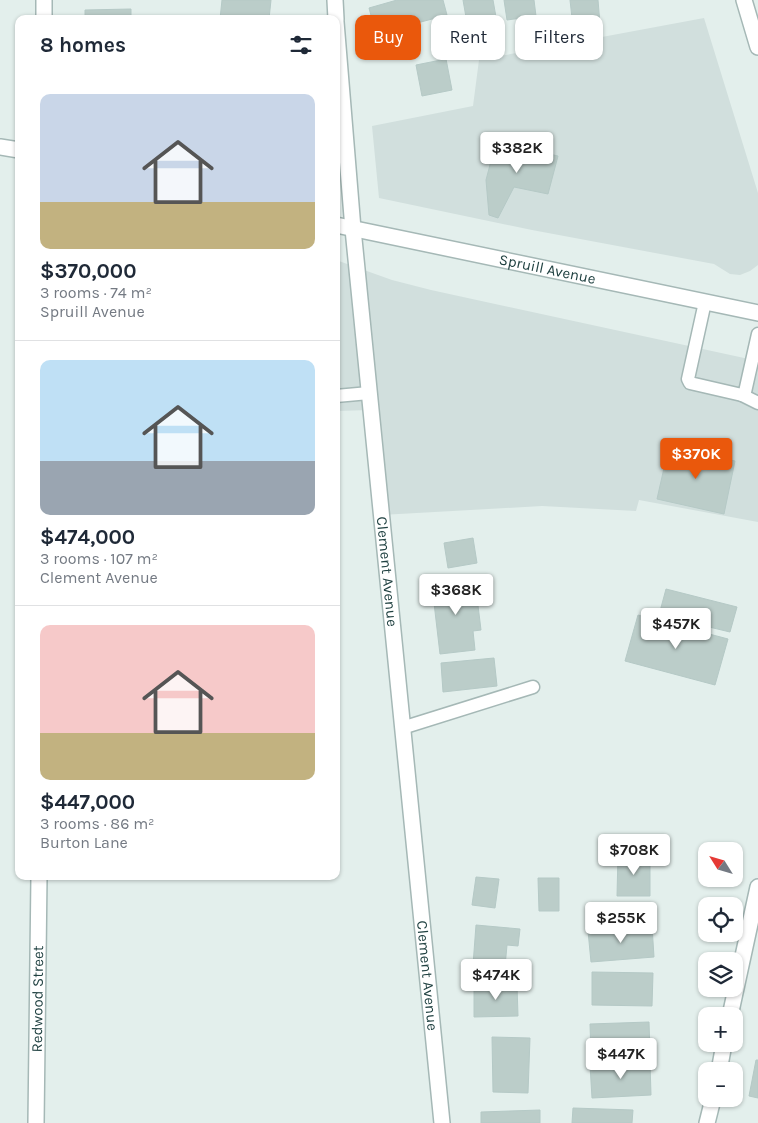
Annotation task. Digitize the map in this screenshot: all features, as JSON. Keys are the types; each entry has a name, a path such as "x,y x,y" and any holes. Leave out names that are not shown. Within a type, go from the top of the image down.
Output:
{"street":[{"path":"44,0 44,15"},
{"name":"Clement Avenue","path":"334,0 336,15"},
{"path":"744,0 758,47"},
{"name":"Clement Avenue","path":"340,69 353,229 442,1123"},
{"path":"0,147 15,149"},
{"name":"Spruill Avenue","path":"340,226 758,313"},
{"name":"Redwood Street","path":"36,1123 39,880"},
{"path":"732,1007 758,887"},
{"path":"708,1123 711,1107"}],"lane":[{"path":"705,302 688,379 690,382 742,395 758,403"},
{"path":"742,395 746,392 758,334"},
{"path":"340,396 369,393"},
{"path":"402,728 533,687"}],"shaded area":[{"path":"704,18 758,193 758,265 750,271 740,275 730,274 714,264 532,230 379,198 372,126 473,106 479,60 505,60 505,55 515,53 515,60 603,60 603,37"},
{"path":"340,261 392,280 431,290 758,361 758,522 639,500 636,511 542,506 381,515 371,410 340,411"}],"building":[{"path":"222,0 271,0 269,15 220,15"},
{"path":"397,0 443,0 447,15 431,15 431,19 421,22 421,15 371,15 369,8"},
{"path":"463,0 493,0 496,15 466,15"},
{"path":"504,0 534,0 536,15 515,15 515,19 507,20"},
{"path":"570,0 598,0 599,15 572,15"},
{"path":"131,9 131,15 85,15 85,10"},
{"path":"446,60 452,90 422,96 416,65"},
{"path":"496,142 558,156 548,194 514,187 498,218 489,215 486,180"},
{"path":"669,446 735,461 724,514 657,499"},
{"path":"473,538 477,563 448,568 444,543"},
{"path":"475,581 481,630 473,631 475,650 440,654 432,586"},
{"path":"666,589 737,607 730,632 659,615"},
{"path":"638,615 728,639 715,685 625,661"},
{"path":"494,658 497,686 443,692 441,663"},
{"path":"618,855 650,856 650,896 617,896"},
{"path":"476,877 499,879 495,908 472,905"},
{"path":"538,878 559,878 559,911 539,911"},
{"path":"476,925 520,929 518,946 507,945 505,967 473,965"},
{"path":"652,926 654,957 591,962 588,931"},
{"path":"592,972 653,973 652,1006 592,1005"},
{"path":"517,985 518,1016 474,1017 474,986"},
{"path":"649,1022 650,1052 591,1054 590,1024"},
{"path":"492,1037 530,1038 528,1093 493,1092"},
{"path":"756,1060 758,1060 758,1098 749,1096"},
{"path":"650,1063 651,1095 592,1098 590,1065"},
{"path":"573,1108 633,1110 632,1123 572,1123"},
{"path":"540,1110 540,1123 481,1123 481,1112"}]}
